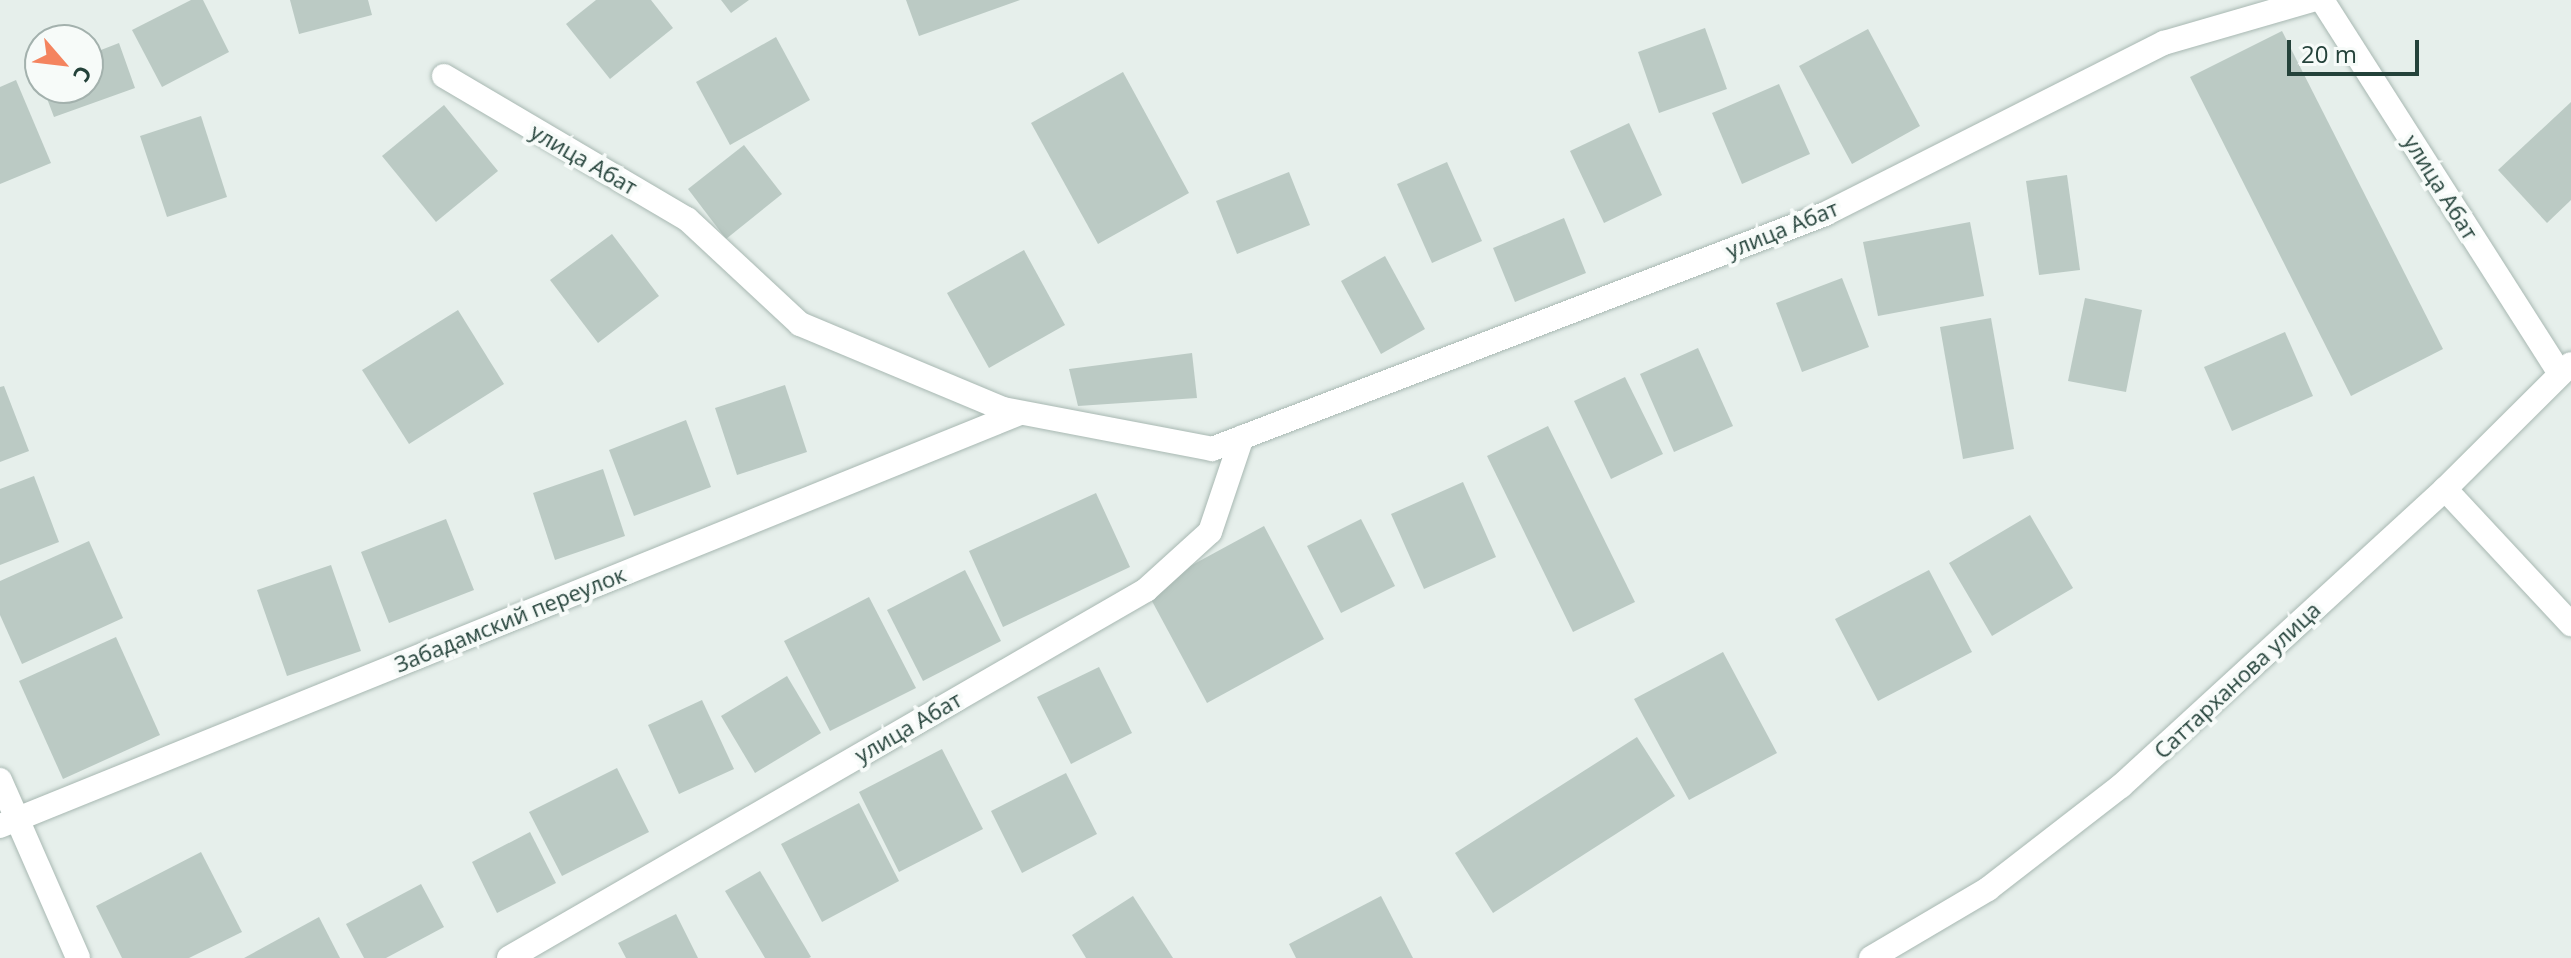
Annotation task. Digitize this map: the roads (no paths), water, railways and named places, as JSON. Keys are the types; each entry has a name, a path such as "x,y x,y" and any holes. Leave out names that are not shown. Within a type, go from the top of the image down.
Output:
{"street":[{"name":"улица Абат","path":"444,76 687,219 800,324 1020,413 1212,449 1825,214 2164,43 2312,0"},
{"name":"улица Абат","path":"2322,0 2566,369"},
{"name":"Саттарханова улица","path":"1871,958 1988,889 2121,786 2445,489 2566,369"},
{"name":"Забадамский переулок","path":"8,822 1020,413"},
{"name":"улица Абат","path":"509,958 1146,590 1210,532 1242,437"},
{"path":"2445,489 2571,624"},
{"path":"0,780 8,822 78,958"}]}
